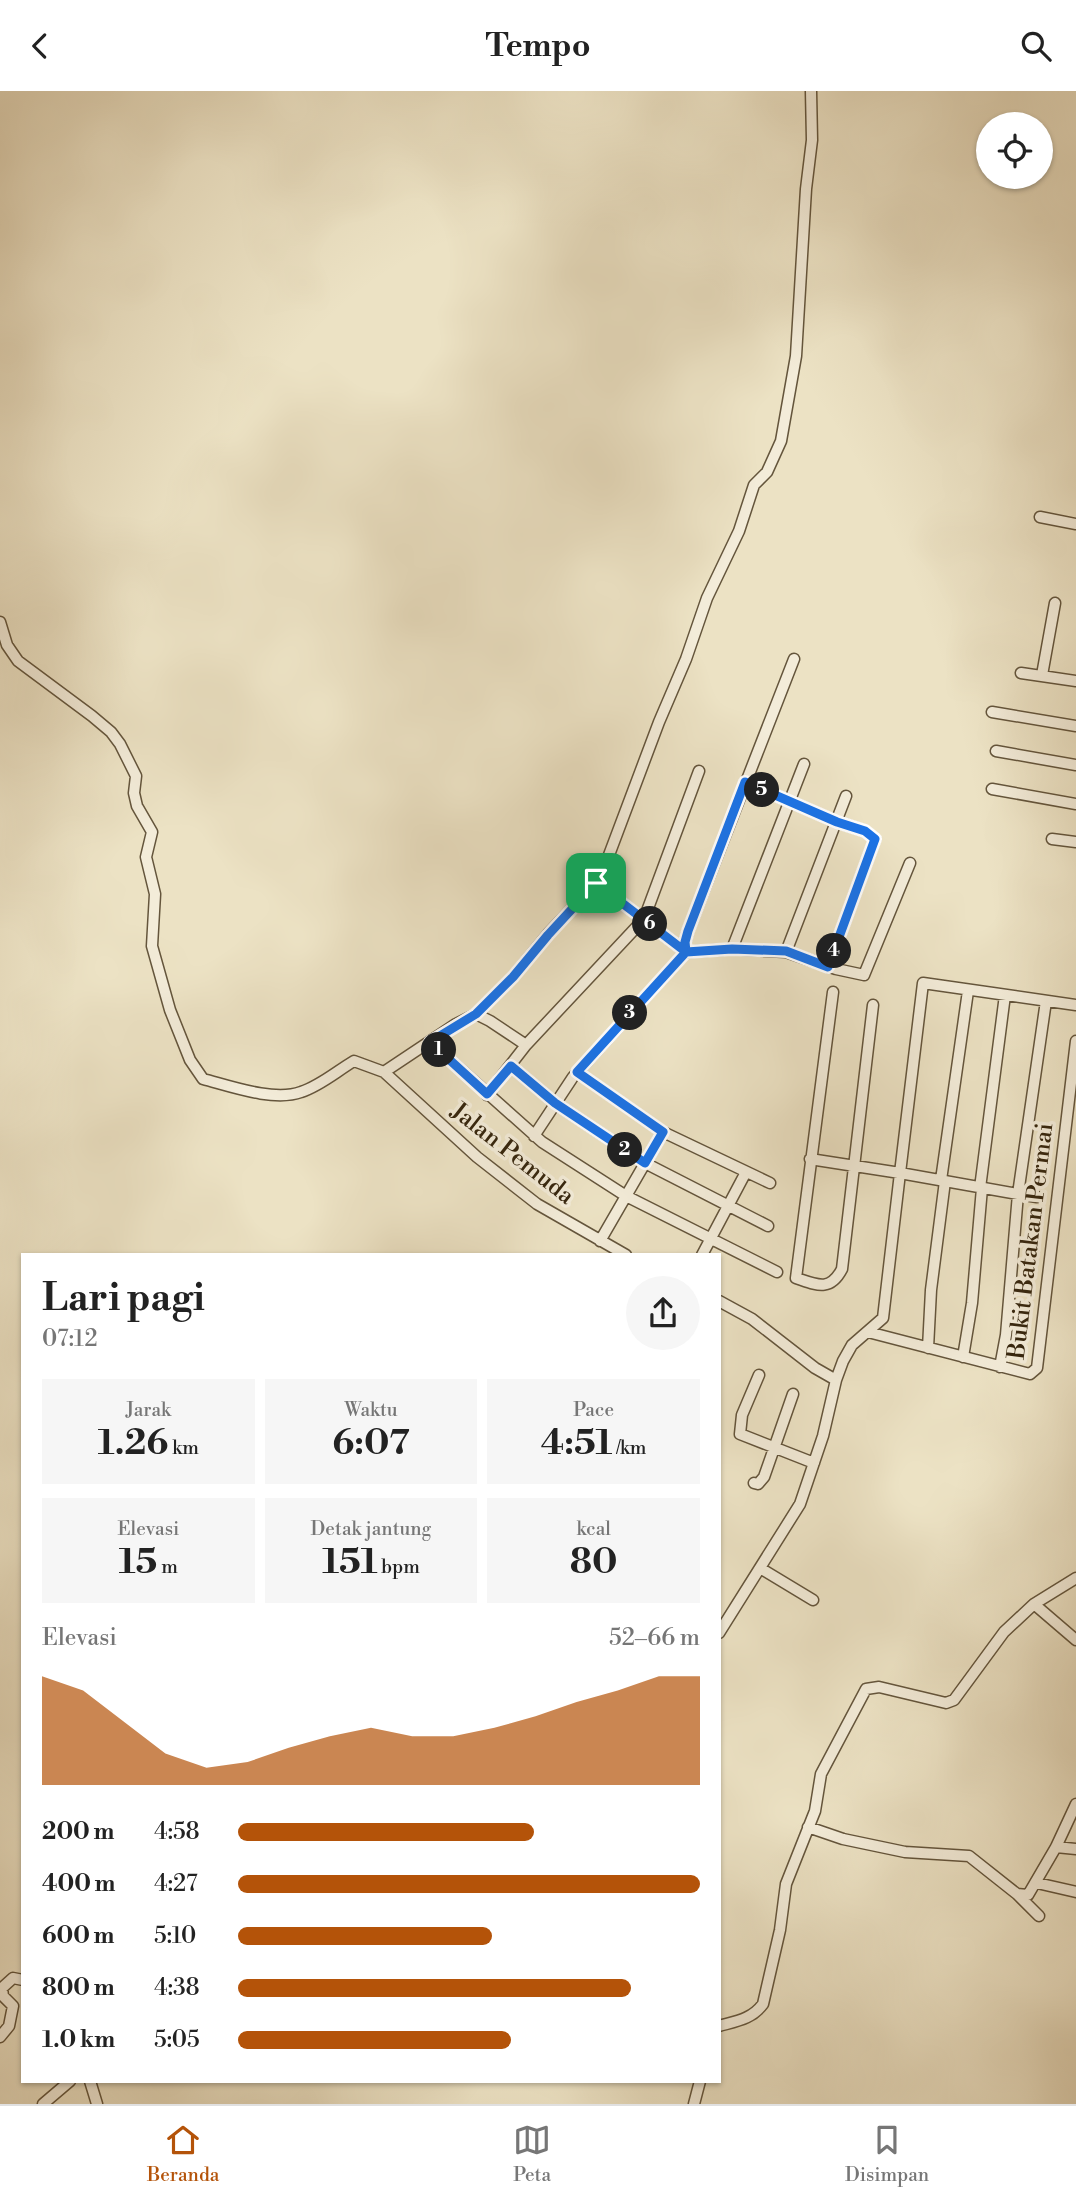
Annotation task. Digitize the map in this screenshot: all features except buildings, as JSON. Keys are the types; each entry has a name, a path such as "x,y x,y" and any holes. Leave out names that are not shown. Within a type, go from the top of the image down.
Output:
{"street":[{"path":"0,622 7,645 18,661 111,732 136,776 134,793 137,806 152,832 146,857 155,894 152,946 170,1010 190,1061 203,1079 261,1093 292,1095 304,1092 354,1061 384,1072 476,1014 513,977 596,883 686,659 707,598 739,531 754,485 767,472 781,442 796,356 806,189 812,140 811,91"},
{"path":"1040,517 1076,524"},
{"path":"1042,675 1055,603"},
{"path":"534,1136 577,1072 686,952 688,931 794,659"},
{"path":"1021,673 1076,681"},
{"path":"992,712 1076,726"},
{"path":"996,751 1076,765"},
{"path":"732,949 804,764"},
{"path":"487,1094 526,1045 643,919 699,771"},
{"path":"745,782 871,834 875,842 828,967"},
{"path":"992,789 1076,804"},
{"path":"786,951 846,796"},
{"path":"1052,839 1076,842"},
{"path":"596,883 686,952 732,949 786,951 828,967 864,975 910,863"},
{"path":"721,1630 800,1504 823,1436 836,1380 852,1345 883,1318 923,983 1076,1005"},
{"path":"928,1348 931,1290 943,1181 968,991"},
{"path":"833,992 796,1278 825,1285 836,1280 842,1269 873,1005"},
{"name":"Bukit Batakan Permai","path":"963,1357 972,1303 981,1188 1005,995"},
{"name":"Bukit Batakan Permai","path":"1000,1367 1006,1335 1018,1194 1046,1001"},
{"path":"476,1014 526,1045"},
{"name":"Bukit Batakan Permai","path":"868,1332 1030,1374 1037,1368 1076,1041"},
{"path":"430,1042 534,1136 626,1196 777,1272"},
{"path":"511,1066 555,1103 645,1163 768,1226"},
{"name":"Jalan Pemuda","path":"384,1072 477,1157 537,1204 622,1253"},
{"path":"577,1072 663,1132 770,1183"},
{"path":"600,1241 663,1132"},
{"name":"Bukit Batakan Permai","path":"810,1159 1018,1194"},
{"path":"703,1253 746,1172"},
{"path":"1018,1194 1037,1197"},
{"path":"721,1302 752,1319 815,1369 836,1380"},
{"path":"759,1375 742,1415 740,1434 814,1463"},
{"path":"754,1483 764,1477 793,1394"},
{"path":"760,1567 813,1600"},
{"path":"721,2025 748,2018 757,2013 763,2004 780,1930 786,1884 815,1811 821,1774 866,1689 878,1688 946,1703 954,1700 1004,1632 1034,1604 1076,1577"},
{"path":"1034,1604 1076,1640"},
{"path":"1017,1894 1028,1895 1037,1883 1076,1804"},
{"path":"808,1827 843,1839 905,1852 969,1856 1040,1916"},
{"path":"1056,1847 1076,1849"},
{"path":"1037,1883 1076,1892"},
{"path":"0,2038 9,2026 18,2005 3,1996 2,1987 13,1978 21,1980"},
{"path":"43,2104 68,2083"},
{"path":"91,2083 97,2104"},
{"path":"694,2104 699,2083"}],"route":[{"path":"596,883 513,977 476,1014 430,1042 487,1094 511,1066 555,1103 645,1163 663,1132 577,1072 686,952 708,949 786,951 828,967 875,839 865,831 788,802 745,782 688,931 686,952 596,883"}]}
